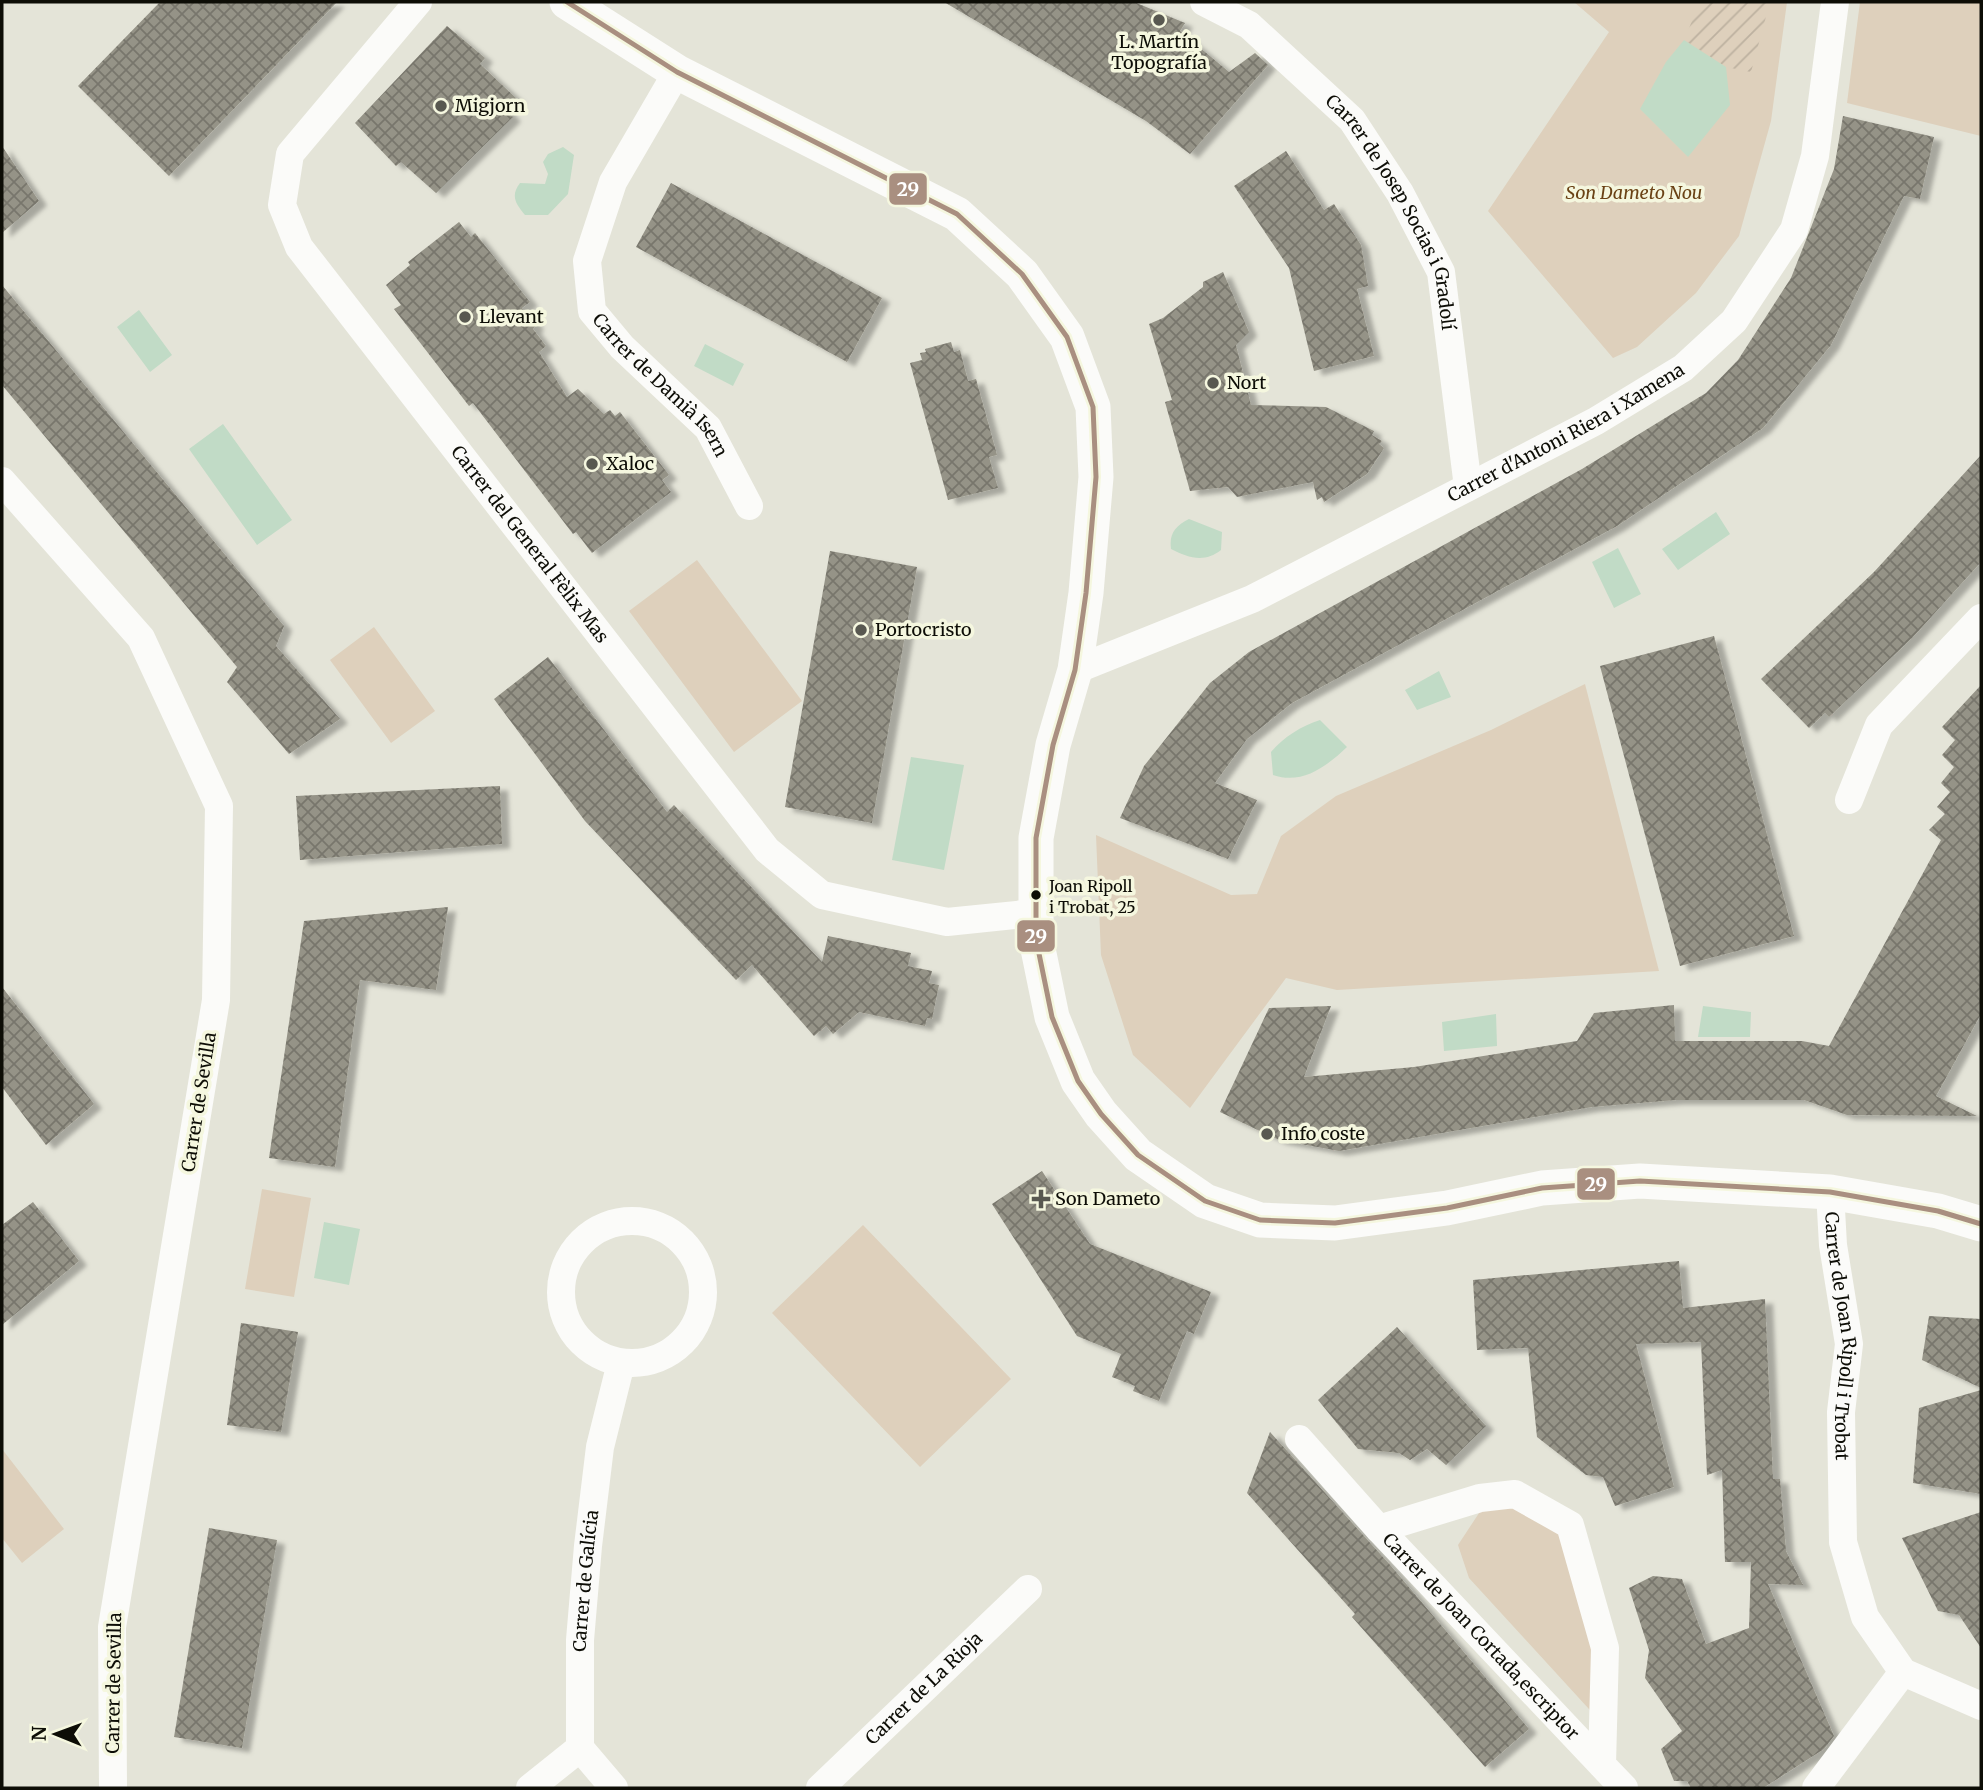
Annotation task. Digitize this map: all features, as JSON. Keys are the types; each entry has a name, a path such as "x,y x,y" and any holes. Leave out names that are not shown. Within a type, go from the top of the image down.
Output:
{"street":[{"name":"Carrer del General Fèlix Mas","path":"418,2 290,154 282,205 299,247 767,850 822,895 947,922 1035,913"},
{"name":"Carrer de Joan Ripoll i Trobat","path":"567,2 677,72 957,214 1022,274 1068,337 1093,407 1096,477 1086,593 1075,670 1053,745 1036,838 1036,939 1052,1017 1078,1081 1101,1114 1139,1155 1205,1201 1260,1220 1335,1223 1447,1208 1542,1188 1640,1181 1830,1192 1833,1245 1849,1344 1841,1412 1843,1542 1865,1617 1903,1672"},
{"name":"Carrer de Josep Socias i Gradolí","path":"1204,2 1249,25 1352,120 1400,193 1441,272 1468,487"},
{"name":"Carrer d'Antoni Riera i Xamena","path":"1075,670 1252,599 1631,402 1683,368 1734,321 1794,230 1815,156 1835,2"},
{"name":"Carrer de Damià Isern","path":"677,72 613,182 587,261 592,311 622,347 708,428 749,506"},
{"name":"Carrer de Sevilla","path":"2,481 141,638 219,806 216,1000 112,1627 113,1788"},
{"path":"1849,800 1879,724 1981,618"},
{"path":"1830,1192 1938,1211 1981,1224"},
{"path":"629,1221 652,1224 673,1234 689,1250 700,1271 703,1294 699,1317 687,1338 668,1354 645,1363 621,1363 590,1349 567,1323 561,1300 563,1276 571,1255 586,1237 606,1226 629,1221"},
{"name":"Carrer de Galícia","path":"580,1748 580,1640 588,1546 600,1447 621,1363"},
{"path":"1299,1439 1379,1529"},
{"name":"Carrer de Joan Cortada,escriptor","path":"1602,1765 1605,1648 1570,1525 1515,1494 1480,1498 1379,1529 1602,1765 1624,1788"},
{"name":"Carrer de La Rioja","path":"820,1788 1028,1589"},
{"path":"1816,1788 1903,1672 1981,1706"},
{"path":"530,1788 580,1748 614,1788"}],"green space":[{"name":"Son Dameto Nou","path":"1574,2 1787,2 1771,121 1739,236 1696,293 1637,347 1613,358 1488,211 1609,32"},
{"path":"1700,2 1770,2 1751,72 1726,67 1684,40"},
{"path":"1860,2 1981,2 1981,136 1847,103"},
{"path":"697,560 802,701 734,752 629,611"},
{"path":"374,627 435,711 391,743 330,660"},
{"path":"1585,684 1659,971 1337,990 1286,978 1190,1108 1133,1055 1101,955 1096,835 1231,895 1257,894 1281,836 1336,796 1491,730"},
{"path":"262,1189 311,1198 294,1297 245,1289"},
{"path":"863,1225 1011,1379 920,1467 772,1313"},
{"path":"2,1449 64,1529 22,1563 2,1538"},
{"path":"1515,1501 1564,1530 1599,1647 1599,1720 1469,1578 1458,1545 1483,1507"}],"shaded area":[{"path":"1684,40 1726,67 1730,105 1688,157 1640,109 1666,62"},
{"path":"563,147 574,155 568,194 548,215 525,215 515,200 517,188 520,183 545,184 548,174 543,162 548,154"},
{"path":"139,310 172,355 150,372 117,327"},
{"path":"705,344 744,364 733,386 694,366"},
{"path":"223,424 292,520 257,545 189,449"},
{"path":"1716,512 1730,534 1678,570 1662,549"},
{"path":"1189,519 1222,532 1221,550 1209,557 1196,558 1171,549 1174,531"},
{"path":"1618,548 1641,594 1614,608 1592,562"},
{"path":"1439,671 1451,697 1417,710 1405,690"},
{"path":"1320,720 1347,747 1331,761 1304,776 1294,778 1273,775 1271,752 1293,733"},
{"path":"911,757 964,765 944,870 892,860"},
{"path":"1703,1006 1751,1012 1750,1037 1698,1037"},
{"path":"1496,1014 1497,1046 1444,1051 1442,1022"},
{"path":"324,1222 360,1229 349,1285 314,1278"}],"building":[{"path":"160,2 337,2 169,176 78,86"},
{"path":"944,2 1134,2 1185,23 1180,31 1229,72 1255,53 1268,65 1190,154 1146,121"},
{"name":"Migjorn","path":"447,26 485,58 480,64 517,99 506,110 513,117 436,193 401,162 396,166 355,123"},
{"path":"1843,116 1934,137 1920,199 1904,196 1831,345 1763,428 1617,526 1292,703 1247,739 1215,783 1257,800 1228,859 1120,818 1144,766 1210,683 1249,652 1582,469 1706,393 1738,360 1791,278 1834,169"},
{"path":"2,146 39,201 2,233"},
{"path":"1286,151 1324,210 1334,204 1361,245 1368,286 1357,289 1374,356 1314,371 1289,268 1234,186"},
{"path":"671,183 882,298 847,362 636,247"},
{"path":"459,222 471,237 475,233 530,302 522,308 536,325 533,329 546,346 539,352 567,397 578,389 604,414 610,410 615,416 620,412 669,475 662,480 671,492 592,553 576,532 573,534 473,403 469,406 394,309 401,305 386,285 410,265 408,262"},
{"name":"Nort","path":"1223,272 1249,332 1236,345 1251,405 1326,407 1374,431 1372,435 1382,441 1379,444 1384,448 1367,474 1324,502 1322,497 1317,500 1313,482 1237,497 1228,487 1190,491 1165,402 1172,400 1149,324 1163,318 1203,287 1203,282"},
{"path":"2,285 284,626 276,646 340,719 289,754 227,682 237,667 2,385"},
{"path":"951,342 954,352 960,350 968,381 976,379 997,455 989,457 998,488 948,500 910,363 922,360 920,353 926,352 925,349"},
{"path":"1981,455 1981,562 1913,637 1829,717 1825,713 1809,728 1761,679 1874,572"},
{"name":"Portocristo","path":"830,551 917,567 872,823 785,807"},
{"path":"1714,636 1794,936 1680,966 1600,666"},
{"path":"548,657 667,812 674,805 822,962 828,936 911,953 908,966 932,971 929,983 939,985 932,1019 927,1018 925,1026 859,1012 833,1034 826,1026 814,1036 752,965 736,980 585,821 494,699"},
{"path":"1981,685 1981,1014 1936,1096 1977,1116 1847,1115 1804,1100 1676,1100 1592,1107 1339,1151 1279,1140 1220,1112 1269,1008 1331,1006 1304,1077 1414,1067 1577,1041 1594,1013 1674,1005 1675,1041 1802,1041 1829,1046 1941,840 1929,830 1945,814 1937,807 1950,792 1941,783 1954,767 1942,755 1955,740 1942,727"},
{"path":"500,786 502,844 300,860 296,796"},
{"path":"448,907 436,990 360,980 335,1167 269,1158 304,921"},
{"path":"2,987 94,1104 46,1145 2,1087"},
{"path":"1042,1171 1090,1244 1211,1292 1194,1334 1187,1331 1159,1401 1133,1391 1135,1386 1112,1377 1121,1354 1077,1336 992,1204"},
{"path":"33,1202 79,1261 2,1325 2,1225"},
{"path":"1679,1261 1683,1308 1765,1299 1773,1479 1780,1479 1786,1551 1803,1585 1768,1584 1834,1736 1824,1749 1763,1788 1691,1788 1687,1781 1674,1781 1661,1749 1682,1731 1645,1678 1649,1650 1629,1588 1653,1576 1682,1579 1706,1644 1749,1628 1751,1562 1725,1562 1722,1470 1707,1475 1701,1342 1636,1344 1674,1487 1615,1506 1603,1477 1586,1475 1537,1437 1528,1348 1477,1350 1473,1280"},
{"path":"1929,1316 1981,1319 1981,1388 1922,1360"},
{"path":"241,1323 298,1332 281,1432 227,1425"},
{"path":"1397,1327 1486,1426 1446,1465 1427,1449 1410,1460 1399,1453 1358,1449 1318,1400"},
{"path":"1981,1390 1981,1494 1913,1483 1919,1408"},
{"path":"1270,1432 1391,1566 1529,1729 1485,1767 1352,1617 1355,1614 1247,1493"},
{"path":"1981,1512 1981,1648 1959,1615 1938,1611 1902,1538"},
{"path":"209,1528 277,1540 242,1748 174,1737"}],"transit line":[{"name":"29","path":"567,2 677,72 957,214 1022,274 1067,337 1093,407 1096,477 1086,593 1075,670 1053,745 1036,838 1036,939 1052,1017 1078,1081 1101,1114 1138,1155 1205,1201 1260,1220 1335,1223 1447,1208 1542,1188 1640,1181 1830,1192 1938,1211 1981,1224"}],"place":[{"name":"L. Martín Topografía","path":"1159,20"},
{"name":"Migjorn","path":"441,106"},
{"name":"Llevant","path":"465,317"},
{"name":"Nort","path":"1213,383"},
{"name":"Xaloc","path":"592,464"},
{"name":"Portocristo","path":"861,630"},
{"name":"Joan Ripoll i Trobat, 25","path":"1036,895"},
{"name":"Info coste","path":"1267,1134"},
{"name":"Son Dameto","path":"1041,1199"}]}
